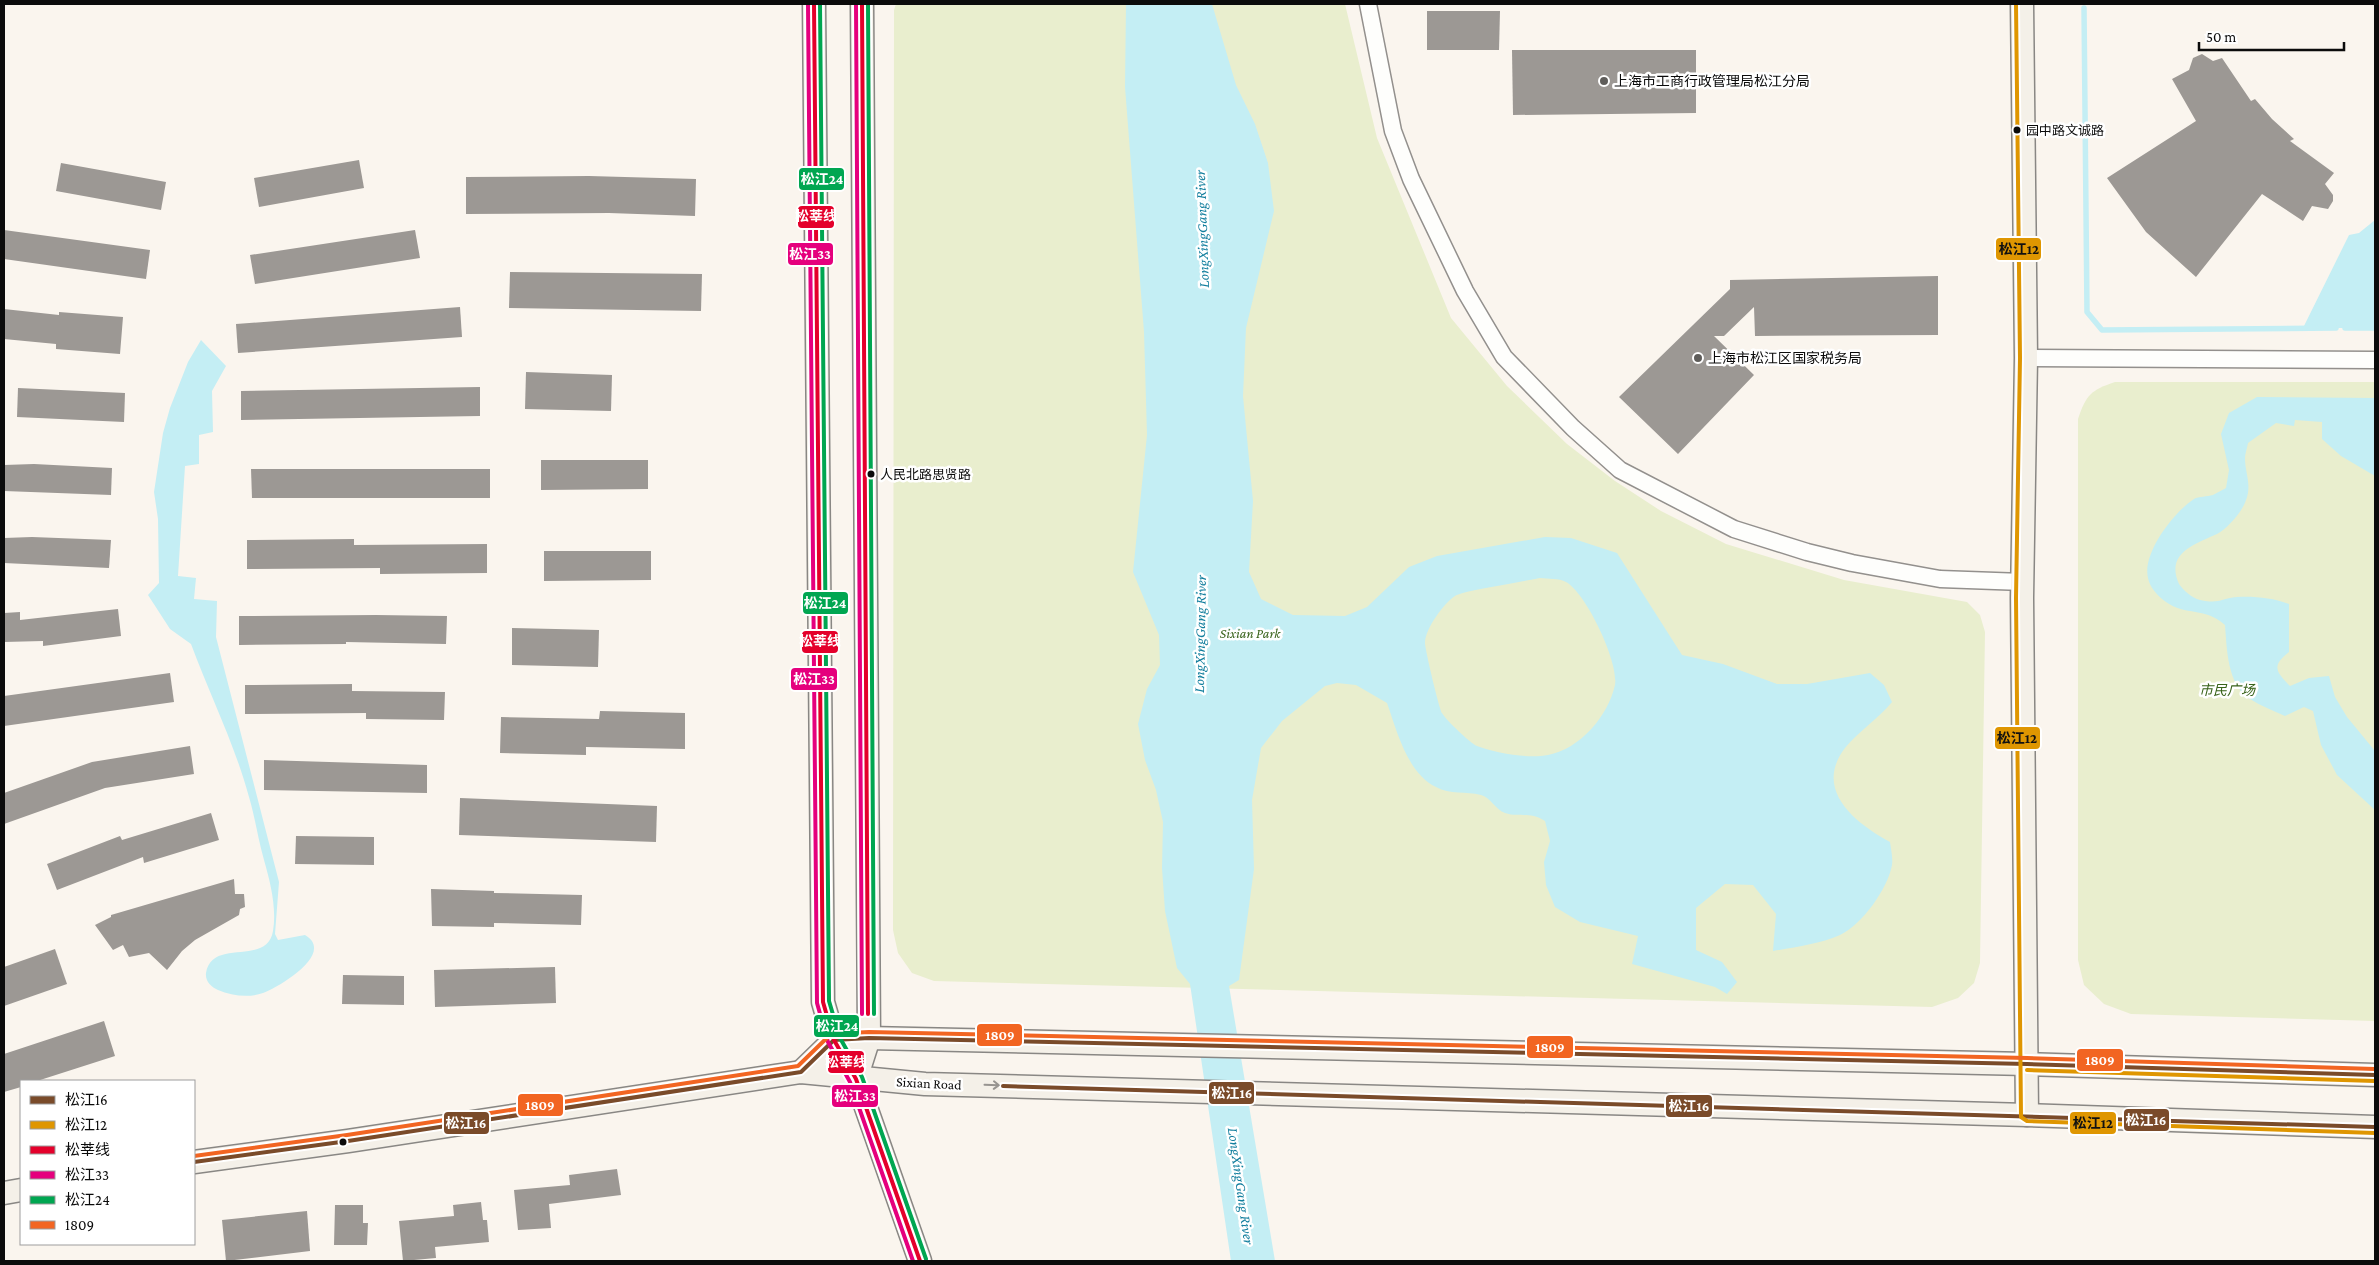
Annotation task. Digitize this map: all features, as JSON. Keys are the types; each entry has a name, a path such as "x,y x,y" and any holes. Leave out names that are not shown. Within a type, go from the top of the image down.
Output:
{"main road":[{"path":"814,4 823,1002 834,1040 856,1078 920,1261"},
{"path":"856,1078 869,1038 862,4"},
{"path":"2022,4 2026,358 2023,582 2027,1115"},
{"path":"195,1162 348,1141 801,1072 834,1040 869,1038 2026,1064 2375,1075"},
{"name":"Sixian Road","path":"801,1072 934,1084 1260,1092 2375,1127"},
{"path":"4,1192 20,1190"}],"street":[{"path":"1368,4 1393,130 1411,179 1465,290 1504,357 1573,428 1620,470 1734,529 1807,552 1852,564 1940,579 2023,582"},
{"path":"2026,358 2375,360"}],"green space":[{"name":"Sixian Park","path":"896,4 1345,4 1377,138 1451,318 1507,386 1567,444 1615,481 1661,511 1726,544 1844,580 1967,602 1980,615 1985,632 1980,963 1974,983 1958,998 1932,1007 934,981 912,973 898,953 893,930 894,10"},
{"name":"市民广场","path":"2115,382 2375,382 2375,1021 2131,1014 2104,1004 2084,985 2078,960 2078,419 2090,394"}],"water":[{"name":"LongXingGang River","path":"1126,4 1212,4 1236,85 1255,124 1268,163 1274,211 1246,328 1243,396 1253,501 1249,572 1261,599 1293,615 1345,616 1367,607 1409,567 1437,556 1545,537 1571,538 1617,553 1682,655 1723,664 1777,684 1807,684 1870,673 1884,685 1892,702 1845,748 1836,763 1834,778 1836,791 1842,804 1864,825 1890,842 1892,865 1880,895 1857,923 1840,935 1816,943 1773,951 1776,914 1753,885 1725,884 1696,908 1696,950 1722,962 1737,982 1727,994 1715,987 1632,964 1638,936 1580,922 1555,907 1546,885 1544,862 1550,841 1545,821 1529,815 1505,813 1484,796 1447,791 1426,781 1410,762 1404,750 1387,703 1356,685 1337,683 1325,686 1282,721 1261,748 1252,800 1254,869 1239,980 1229,986 1275,1261 1231,1261 1190,984 1177,968 1165,911 1162,868 1163,822 1156,790 1145,760 1138,724 1147,689 1160,665 1159,635 1133,572 1147,435 1144,332 1125,87","holes":["1540,578 1557,579 1566,582 1583,600 1591,613 1600,629 1612,661 1615,685 1611,697 1606,708 1591,729 1571,746 1560,752 1540,756 1522,756 1477,746 1458,731 1442,713 1425,643 1428,631 1441,610 1455,596"]},
{"path":"2375,220 2375,328 2303,328 2349,235 2359,233"},
{"path":"201,340 226,366 212,391 213,432 199,435 199,464 185,466 178,576 196,578 194,599 217,601 216,637 279,882 275,934 278,940 305,935 313,942 314,951 310,960 302,968 281,984 263,993 246,996 229,994 218,990 206,979 206,973 210,962 218,956 261,948 269,942 273,931 272,895 251,805 230,739 191,644 170,629 148,595 159,583 158,519 154,492 163,433 170,408 188,362"},
{"path":"2257,397 2375,398 2375,476 2341,456 2322,439 2322,422 2295,420 2294,426 2276,423 2248,443 2245,463 2248,495 2241,510 2226,528 2184,551 2176,565 2179,584 2191,596 2200,600 2216,601 2237,597 2250,597 2270,599 2289,604 2289,652 2278,665 2279,673 2290,686 2309,678 2329,676 2335,697 2347,717 2375,751 2375,810 2337,775 2321,745 2313,711 2304,707 2285,716 2263,706 2242,693 2230,666 2225,625 2218,619 2210,616 2173,606 2157,594 2149,582 2147,568 2150,557 2161,534 2169,523 2194,499 2213,495 2226,488 2229,470 2221,434 2229,413"}],"building":[{"path":"1427,11 1500,11 1499,50 1427,50"},
{"name":"上海市工商行政管理局松江分局","path":"1512,50 1696,50 1696,113 1513,115"},
{"path":"2202,54 2213,61 2222,58 2251,101 2255,99 2272,119 2294,139 2290,141 2334,173 2325,184 2333,195 2333,201 2328,209 2312,206 2303,221 2262,194 2196,277 2146,232 2107,178 2196,121 2172,79 2189,70 2193,58"},
{"path":"359,160 364,188 259,207 254,178"},
{"path":"61,163 166,182 161,210 56,191"},
{"path":"589,176 696,179 695,216 609,213 466,214 466,177"},
{"path":"4,230 150,250 146,279 4,259"},
{"path":"415,230 420,258 255,284 250,255"},
{"path":"510,272 702,274 701,311 509,308"},
{"name":"上海市松江区国家税务局","path":"1938,276 1938,335 1755,336 1754,307 1724,336 1714,336 1754,375 1678,454 1619,397 1730,289 1730,280"},
{"path":"460,307 462,337 238,353 236,324"},
{"path":"4,309 59,315 59,312 123,317 120,354 56,349 56,344 4,339"},
{"path":"526,372 612,375 611,411 525,409"},
{"path":"480,387 480,416 241,420 241,391"},
{"path":"18,388 125,393 124,422 17,417"},
{"path":"541,460 648,460 648,489 541,490"},
{"path":"34,464 112,468 111,495 4,491 4,465"},
{"path":"251,469 490,469 490,498 252,498"},
{"path":"32,537 111,540 109,568 4,563 4,538"},
{"path":"354,539 354,545 487,544 487,573 380,574 380,568 247,569 247,540"},
{"path":"544,551 651,551 651,580 544,581"},
{"path":"118,609 121,636 43,646 43,641 4,642 4,613 20,612 20,620"},
{"path":"239,616 447,616 446,644 346,642 346,644 239,645"},
{"path":"512,628 599,630 598,667 512,665"},
{"path":"170,673 174,702 4,726 4,696"},
{"path":"352,684 352,691 445,692 444,720 366,719 366,713 245,714 245,685"},
{"path":"600,711 685,713 685,749 586,747 586,755 500,753 501,717 599,719"},
{"path":"190,746 194,774 105,788 4,824 4,793 92,762"},
{"path":"264,760 427,765 427,793 264,790"},
{"path":"460,798 657,806 656,842 459,835"},
{"path":"211,813 219,840 144,863 143,857 57,890 47,864 120,836 122,840"},
{"path":"296,836 374,837 374,865 295,864"},
{"path":"234,879 235,894 244,894 245,907 240,909 239,915 195,940 182,951 167,970 149,953 129,957 123,945 113,950 95,925 111,917 111,915"},
{"path":"431,889 582,895 581,925 494,923 494,927 432,926"},
{"path":"55,949 67,984 4,1006 4,967"},
{"path":"555,967 556,1003 435,1007 434,970"},
{"path":"343,975 404,976 404,1005 342,1004"},
{"path":"104,1021 115,1056 40,1080 20,1080 20,1087 4,1092 4,1054"},
{"path":"617,1169 621,1195 549,1204 551,1228 518,1230 514,1190 570,1185 569,1175"},
{"path":"481,1202 483,1220 487,1220 489,1242 435,1247 436,1258 403,1261 399,1221 454,1216 453,1205"},
{"path":"335,1205 363,1205 363,1223 368,1223 367,1245 334,1245"},
{"path":"307,1211 310,1251 226,1261 222,1220"}],"waterway":[{"path":"2084,8 2087,312 2102,330 2336,328"},
{"path":"2345,328 2375,328"}],"transit line":[{"name":"松江33","path":"808,4 817,1003 828,1042 850,1082 913,1261"},
{"name":"松莘线","path":"814,4 823,1002 834,1040 856,1079 920,1261"},
{"name":"松江24","path":"820,4 829,1001 840,1038 862,1077 926,1259"},
{"name":"松江33","path":"856,4 862,1014"},
{"name":"松莘线","path":"862,4 868,1014"},
{"name":"松江24","path":"868,4 874,1014"},
{"name":"松江12","path":"2016,4 2020,358 2016,598 2021,1117 2027,1121 2375,1133"},
{"name":"1809","path":"195,1156 347,1135 798,1066 831,1034 869,1032 2027,1058 2375,1069"},
{"name":"松江16","path":"195,1162 348,1141 801,1072 834,1040 869,1038 2027,1064 2375,1075"},
{"name":"松江12","path":"2027,1070 2375,1081"},
{"name":"松江16","path":"1003,1086 2375,1127"}],"place":[{"name":"上海市工商行政管理局松江分局","path":"1604,81"},
{"name":"园中路文诚路","path":"2017,130"},
{"name":"上海市松江区国家税务局","path":"1698,358"},
{"name":"人民北路思贤路","path":"871,474"}]}
